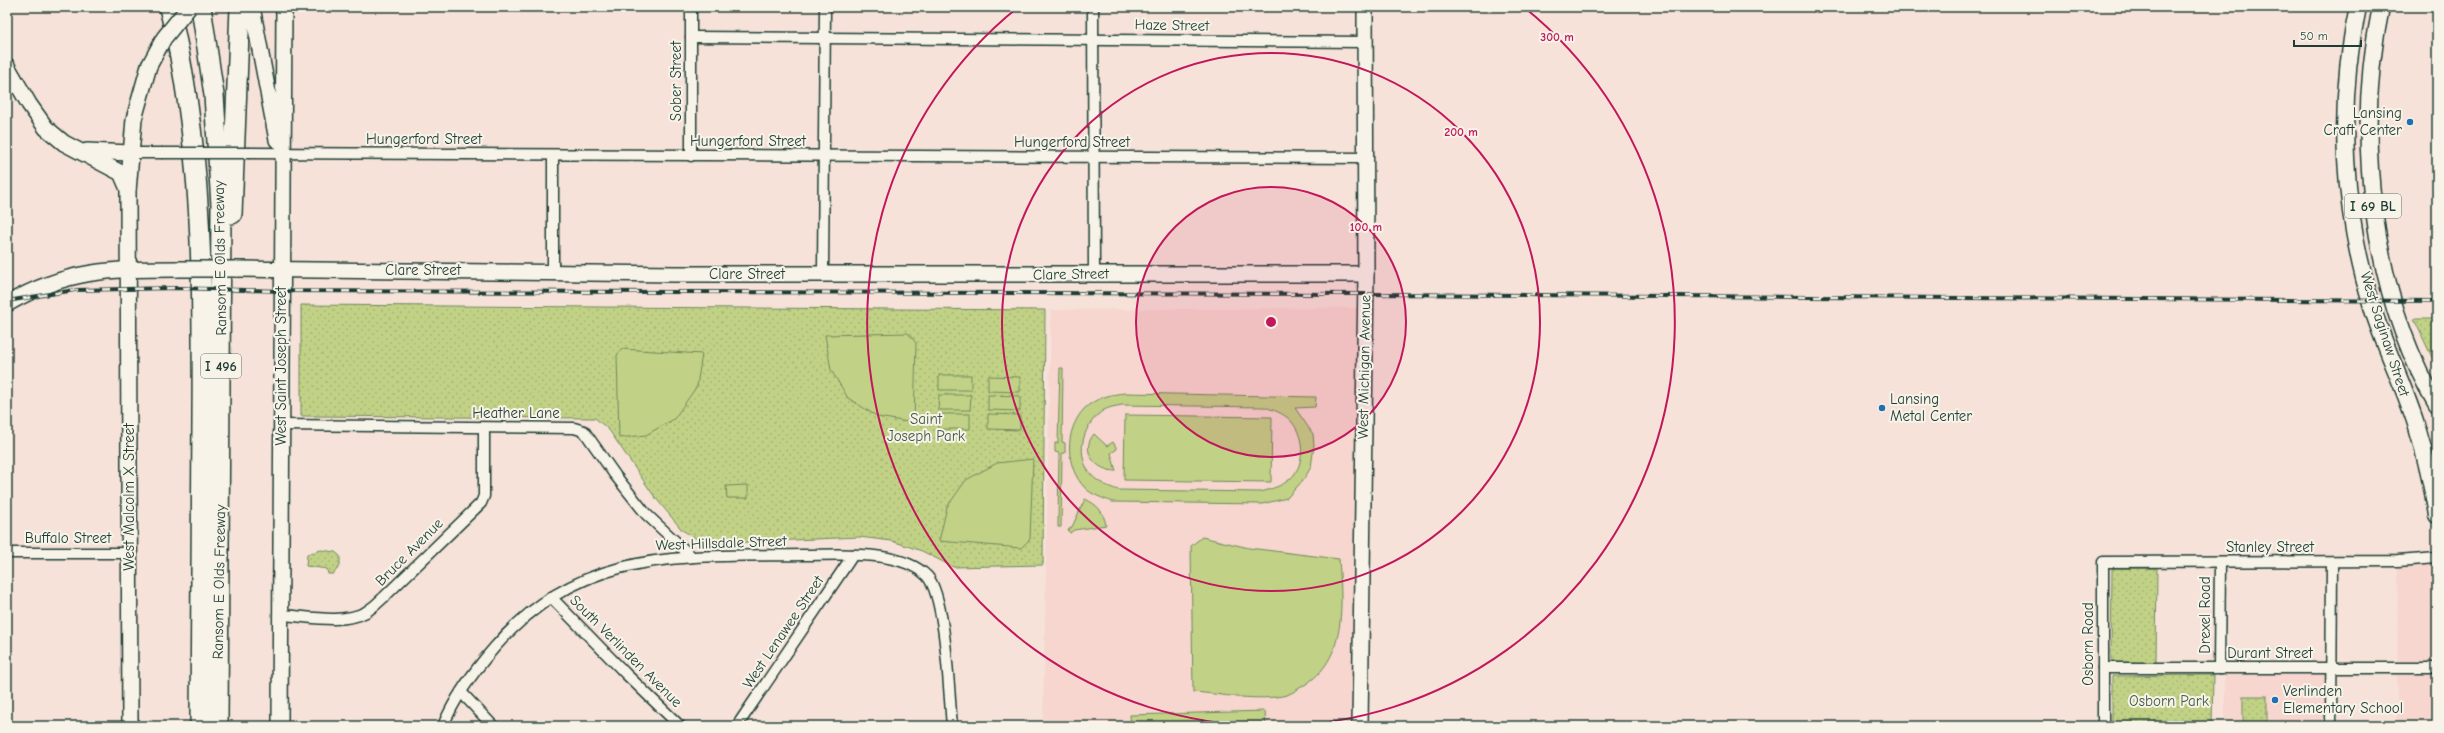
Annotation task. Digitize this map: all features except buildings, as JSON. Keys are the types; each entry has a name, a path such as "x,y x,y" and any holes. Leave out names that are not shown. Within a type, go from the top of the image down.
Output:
{"highway":[{"path":"161,7 190,124"},
{"name":"I 496","path":"170,7 180,56 190,124"},
{"name":"Ransom E Olds Freeway","path":"201,7 211,66 219,167 222,263 218,726"},
{"path":"220,471 227,353 240,7"},
{"name":"Ransom E Olds Freeway","path":"190,124 199,201 202,297 200,726"}],"main road":[{"name":"West Saginaw Street","path":"2358,7 2346,107 2351,205 2363,274 2385,344 2415,423 2437,515"},
{"name":"I 69 BL","path":"2381,7 2371,66 2369,97 2368,143 2376,226 2383,260 2402,323 2437,405"}],"street":[{"name":"West Malcolm X Street","path":"130,726 128,191 130,154 135,113 149,66 164,38 189,7"},
{"path":"252,7 274,129 283,154"},
{"name":"West Saint Joseph Street","path":"280,726 280,424 284,7"},
{"name":"Sober Street","path":"691,7 691,156"},
{"path":"823,273 825,7"},
{"path":"1093,7 1094,273"},
{"name":"West Michigan Avenue","path":"1360,726 1366,274 1365,7"},
{"name":"Haze Street","path":"691,37 1365,42"},
{"path":"7,66 41,122 58,138 73,148 121,173 125,178 128,191"},
{"path":"73,148 95,152 130,154"},
{"name":"Hungerford Street","path":"130,154 250,153 1365,158"},
{"path":"553,155 553,271"},
{"name":"Clare Street","path":"7,304 56,281 97,271 128,269 553,271 676,274 1366,274"},
{"name":"Heather Lane","path":"280,424 484,429 574,428 584,431 615,475 646,514 692,557"},
{"name":"Bruce Avenue","path":"280,615 339,618 354,616 366,612 384,598 481,503 484,496 484,429"},
{"name":"Buffalo Street","path":"7,552 130,553"},
{"name":"West Hillsdale Street","path":"444,726 461,692 502,639 527,614 552,597 597,573 644,562 692,557 853,554 910,563 928,576 933,585 940,608 952,726"},
{"name":"West Lenawee Street","path":"737,726 853,554"},
{"name":"Stanley Street","path":"2104,562 2332,562 2437,558"},
{"name":"Osborn Road","path":"2103,726 2104,562"},
{"name":"Drexel Road","path":"2220,562 2220,668"},
{"path":"2331,726 2332,562"},
{"name":"South Verlinden Avenue","path":"552,597 626,674 680,726"},
{"name":"Durant Street","path":"2104,668 2437,668"},
{"path":"461,692 493,726"}],"shaded area":[{"path":"1360,308 1354,726 1043,726 1051,310"},
{"path":"2437,558 2437,726 2397,726 2398,561"},
{"name":"Verlinden Elementary School","path":"2325,673 2325,726 2225,726 2225,674"}],"green space":[{"name":"Saint Joseph Park","path":"301,305 1045,310 1043,565 953,567 922,551 892,541 859,537 706,544 682,530 654,496 609,430 595,418 301,416"},
{"path":"2414,319 2437,319 2437,368"},
{"path":"908,333 916,343 914,423 878,417 848,398 831,370 825,335"},
{"path":"622,349 702,354 697,386 674,419 646,435 619,438 617,355"},
{"path":"1060,368 1063,368 1062,442 1065,443 1065,453 1062,453 1061,527 1058,527 1059,453 1055,452 1055,443 1058,443"},
{"path":"939,375 971,375 971,390 939,390"},
{"path":"988,376 1020,377 1020,392 988,391"},
{"path":"1120,394 1316,397 1315,407 1295,408 1313,434 1314,446 1311,467 1304,479 1287,498 1262,504 1112,502 1091,493 1078,479 1071,460 1070,438 1077,418 1088,405 1098,399","holes":["1122,405 1264,407 1278,412 1289,419 1298,433 1302,449 1299,466 1295,473 1284,484 1269,490 1261,492 1118,490 1098,481 1089,472 1085,464 1082,447 1087,430 1091,422 1108,408"]},
{"path":"939,395 971,395 970,410 938,410"},
{"path":"988,395 1020,396 1020,411 988,410"},
{"path":"938,414 970,414 970,429 938,429"},
{"path":"988,414 1020,415 1020,430 988,429"},
{"path":"1125,415 1272,417 1271,482 1124,480"},
{"path":"1094,434 1107,446 1113,442 1117,449 1111,453 1116,471 1102,468 1092,459 1089,454 1088,447"},
{"path":"1033,459 1030,539 1021,548 939,541 947,507 966,480 997,463"},
{"path":"748,485 748,498 727,498 726,486"},
{"path":"1085,499 1099,509 1106,525 1074,530 1070,533 1068,530 1072,527"},
{"path":"1202,537 1249,548 1339,559 1341,612 1339,629 1335,646 1328,661 1318,675 1293,692 1276,697 1252,698 1193,692 1191,546"},
{"path":"321,550 335,552 340,556 340,566 333,574 328,574 327,569 306,566 307,554"},
{"name":"Osborn Park","path":"2112,568 2157,568 2156,664 2111,664"},
{"name":"Osborn Park","path":"2213,675 2212,726 2112,726 2112,676"},
{"path":"2243,696 2267,696 2267,722 2243,722"},
{"path":"1265,711 1266,726 1131,726 1130,715"}],"railway":[{"path":"7,301 75,290 177,288 282,291 1366,294 2437,301"}],"place":[{"name":"Lansing Craft Center","path":"2410,122"},
{"name":"Lansing Metal Center","path":"1882,408"},
{"name":"Verlinden Elementary School","path":"2275,700"}]}
